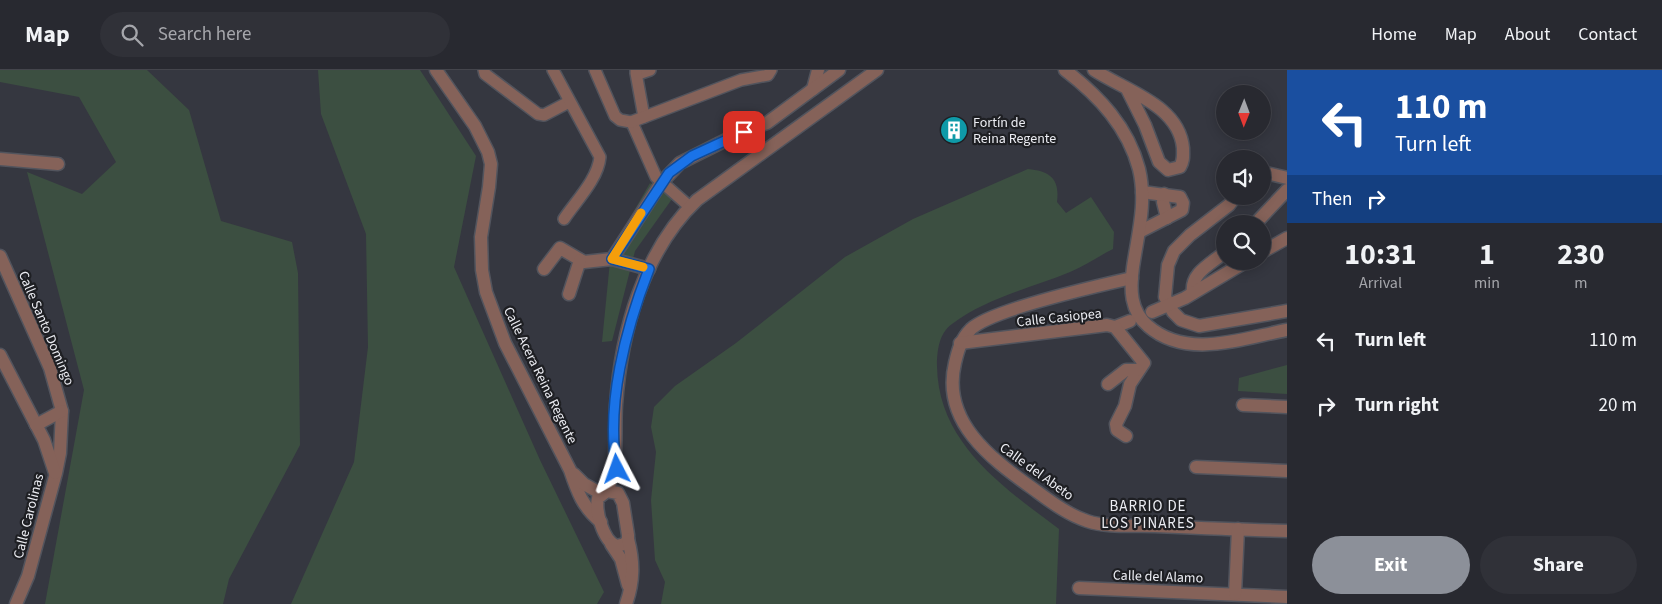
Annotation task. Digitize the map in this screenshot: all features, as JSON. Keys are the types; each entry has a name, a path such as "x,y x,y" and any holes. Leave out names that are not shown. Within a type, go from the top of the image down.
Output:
{"street":[{"name":"Calle Acera Reina Regente","path":"436,70 475,126 488,152 491,164 481,237 482,270 486,292 505,342 570,470 584,505 601,522"},
{"path":"484,70 486,74 538,114 544,115 569,102"},
{"path":"552,70 600,157 599,166 594,175 564,219"},
{"path":"595,70 615,116 620,120 631,122 741,80 768,75 771,70"},
{"path":"644,117 636,72 650,70"},
{"path":"813,89 818,70"},
{"path":"612,259 669,173 692,156 768,122 839,70"},
{"path":"627,601 634,569 615,460 615,423 619,373 632,315 649,269 679,219 690,207 877,70"},
{"path":"1065,70 1089,88 1117,122 1130,145 1139,169 1142,192 1141,230 1132,278 1132,297 1135,311 1143,322 1166,338 1194,345 1210,344 1287,330"},
{"path":"1089,88 1098,72 1127,89 1161,109 1171,118 1182,142 1183,161 1180,167 1168,170 1158,162 1145,125 1127,89"},
{"path":"631,122 661,183 690,207"},
{"path":"0,159 58,164"},
{"path":"1271,174 1287,178"},
{"path":"1263,215 1287,190"},
{"path":"1141,230 1182,210 1183,204 1180,198 1142,192"},
{"path":"1164,194 1163,202 1167,218"},
{"path":"1228,205 1190,234 1170,257 1164,287 1165,297 1171,308 1181,320 1198,326 1287,311"},
{"path":"1271,246 1287,238"},
{"path":"544,268 560,248 580,260 590,262 612,259 649,269"},
{"name":"Calle Santo Domingo","path":"0,256 5,280 50,368 62,411 62,439 56,473"},
{"path":"569,294 580,260"},
{"path":"1193,293 1192,284 1195,277 1216,260"},
{"path":"1152,312 1171,308 1232,270"},
{"name":"Calle del Abeto","path":"1132,278 1081,290 994,317 971,328 960,343 952,372 952,389 956,410 966,428 994,462 1062,510 1089,522 1287,531"},
{"path":"1115,327 1130,321"},
{"name":"Calle Casiopea","path":"960,343 1107,326 1115,327 1140,367"},
{"name":"Calle Carolinas","path":"0,355 6,375 36,425 56,473 28,576 16,604"},
{"path":"1108,384 1126,370 1140,367"},
{"path":"1126,436 1117,430 1116,424 1125,406 1128,390 1140,367"},
{"path":"1243,405 1287,407"},
{"path":"36,425 62,411"},
{"path":"615,460 605,492 597,504 601,522 625,572 627,601"},
{"path":"1196,467 1287,471"},
{"name":"Calle Acera Reina Regente","path":"570,470 584,484 605,492 618,493 622,497"},
{"path":"1235,594 1238,530"},
{"path":"611,544 621,546 628,539"},
{"name":"Calle del Alamo","path":"1079,588 1287,597"}],"green space":[{"path":"0,70 147,70 189,110 221,221 292,242 298,273 300,445 229,579 223,604 45,604 84,390 27,172 82,194 116,162 79,97 0,82"},
{"path":"318,70 420,70 476,156 454,267 540,460 604,592 597,604 291,604 354,462 368,347 366,234 321,114"},
{"path":"1028,169 1048,174 1052,178 1057,187 1057,202 1066,213 1091,197 1114,232 1113,249 1076,270 994,300 965,315 944,332 938,348 937,366 940,393 949,418 961,440 977,461 996,479 1016,497 1059,529 1056,604 661,604 665,582 655,560 651,500 656,452 651,427 654,407 675,386 736,343 845,257 913,219"},
{"path":"650,183 672,199 635,251 612,341 602,342 611,251"},
{"path":"1287,365 1287,394 1238,391 1239,378"}],"slow traffic":[{"path":"641,213 612,259 643,267"}],"place":[{"name":"Fortín de Reina Regente","path":"954,130"}],"district":[{"name":"BARRIO DE LOS PINARES","path":"1148,514"}],"route":[{"path":"617,469 615,460 615,423 619,373 632,315 649,269 612,259 669,173 680,163 692,156 744,132"}]}
